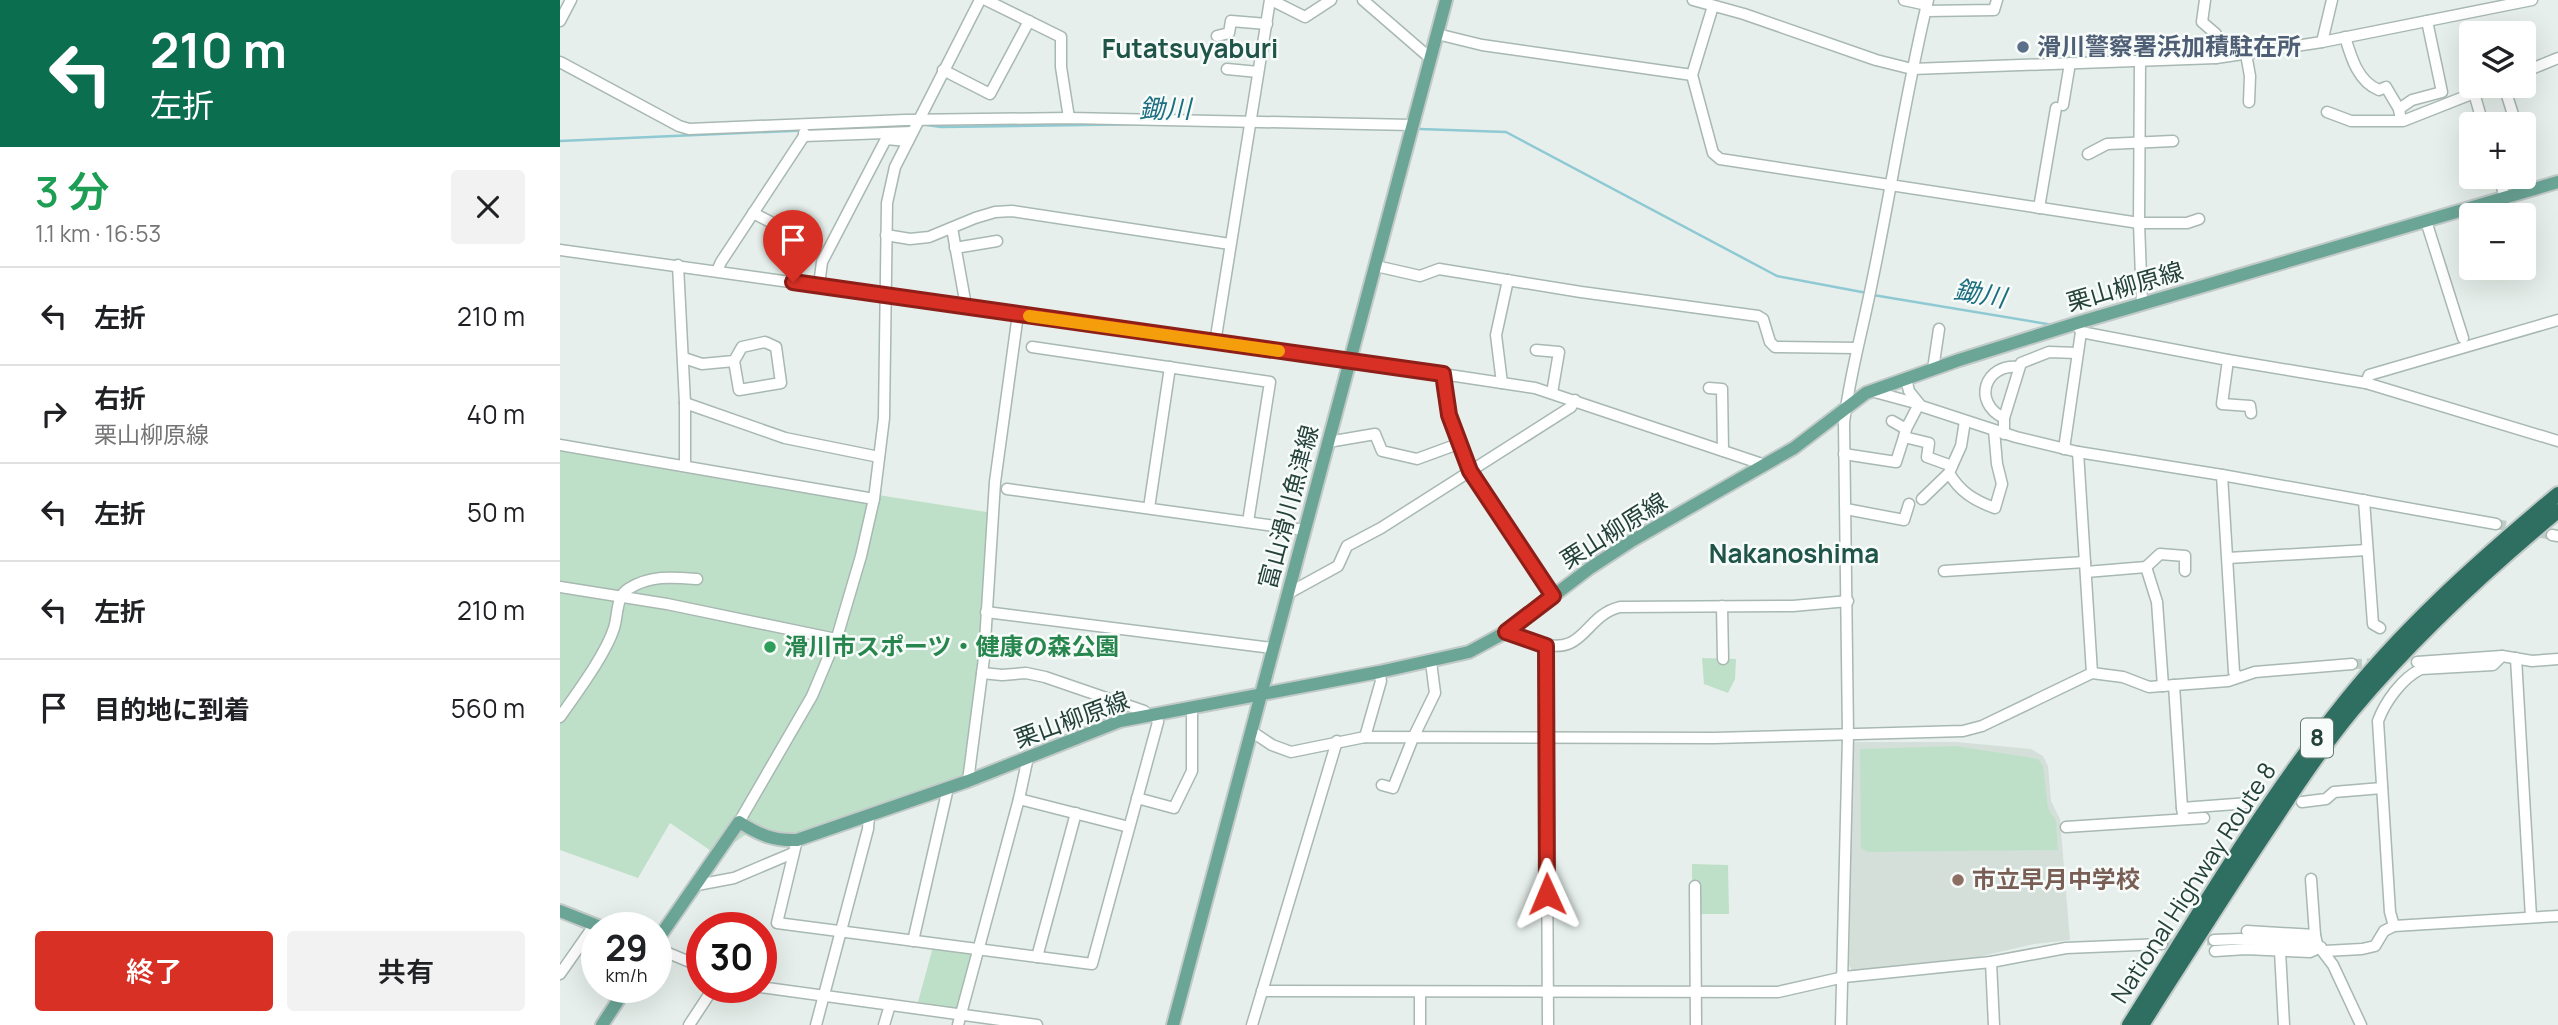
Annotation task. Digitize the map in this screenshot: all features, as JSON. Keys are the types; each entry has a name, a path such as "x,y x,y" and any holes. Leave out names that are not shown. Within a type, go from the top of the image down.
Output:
{"highway":[{"name":"National Highway Route 8","path":"2129,1025 2256,824 2335,714 2419,619 2558,494"},
{"name":"National Highway Route 8","path":"2142,1025 2305,773 2351,713 2430,624 2492,565 2558,511"}],"main road":[{"name":"富山滑川魚津線","path":"1172,1025 1446,0"},
{"name":"栗山柳原線","path":"740,822 755,832 795,846 869,815 968,781 1120,722 1431,662 1469,652 1506,632 1633,540 1765,465 1815,433 1846,406 1871,391 1933,369 2079,328 2142,304 2558,182"},
{"path":"672,920 740,822"},
{"path":"561,912 581,919"},
{"path":"602,1025 616,1003"}],"street":[{"path":"560,21 571,0"},
{"path":"740,822 812,696 836,639 861,555 873,499 884,418 887,203 895,167 980,0"},
{"path":"986,0 1061,37 1061,67 1069,118"},
{"path":"1214,343 1271,0 1305,17 1331,0"},
{"path":"1363,0 1430,58"},
{"path":"1693,0 1744,13 1876,60 1912,69 2216,58 2427,21 2485,5 2532,0"},
{"path":"1904,0 1927,5 1994,10 1997,0"},
{"path":"2205,0 2202,22 2216,34 2216,58"},
{"path":"2322,41 2332,0"},
{"path":"1841,1025 1848,735 1844,454 1846,406 1927,5"},
{"path":"1713,6 1692,75 1713,153 1720,159 2139,223 2187,223 2199,219"},
{"path":"943,70 990,94 1029,21"},
{"path":"1217,36 1228,33 1231,21 1267,24"},
{"path":"2399,109 2412,100 2442,92 2427,21"},
{"path":"1437,34 1482,45 1692,75"},
{"path":"2344,37 2354,64 2370,87 2379,90 2386,87 2399,109 2400,121"},
{"path":"2246,54 2250,76 2249,102"},
{"path":"2536,67 2558,58"},
{"path":"2140,61 2139,223 2142,304"},
{"path":"560,62 689,129 805,130 910,137"},
{"path":"2039,208 2070,63"},
{"path":"1227,69 1258,72"},
{"path":"2327,112 2351,121 2400,121 2461,98"},
{"path":"805,130 917,121 1069,118 1412,125"},
{"path":"717,271 805,130"},
{"path":"819,285 822,262 886,139 910,137"},
{"path":"2088,154 2107,144 2173,141"},
{"path":"2502,189 2505,198"},
{"path":"886,234 910,239 929,237 995,212 1012,211 1230,244"},
{"path":"753,212 808,241"},
{"path":"2426,221 2463,338"},
{"path":"952,228 966,306"},
{"path":"955,248 997,241"},
{"path":"560,250 1502,383 1575,400 1765,465"},
{"path":"678,265 684,358 685,466"},
{"path":"1376,266 1420,276 1439,269 1758,316 1763,319 1770,342 1775,347 1857,348"},
{"path":"1502,383 1496,335 1508,280"},
{"path":"968,781 982,673 995,482 1018,314"},
{"path":"2366,383 2369,375 2558,320"},
{"path":"1933,369 1939,328"},
{"path":"2064,449 2079,328 2228,360 2366,383 2558,441"},
{"path":"765,342 776,347 781,383 739,390 734,361 742,347 765,342"},
{"path":"1032,347 1270,382 1248,522"},
{"path":"1536,349 1559,352 1552,393"},
{"path":"1892,421 1905,433 1929,443 1927,457 1951,469 1963,491 1978,502 1995,508 2002,484 1997,464 1999,432 2021,363 2049,352 2077,353"},
{"path":"684,358 702,364 734,361"},
{"path":"2228,360 2222,404 2250,406 2251,413"},
{"path":"1149,508 1170,367"},
{"path":"2004,418 1990,408 1986,400 1988,381 1998,369 2020,367"},
{"path":"1443,374 1449,415 1470,471 1553,596"},
{"path":"1906,379 1909,391 1919,404"},
{"path":"1709,388 1722,389 1723,452"},
{"path":"1871,391 1919,404 1999,432 2078,452 2496,524"},
{"path":"1287,594 1338,566 1348,546 1381,528 1571,407 1575,400"},
{"path":"685,402 785,438 879,457"},
{"path":"1844,454 1896,462 1905,433 1919,404"},
{"path":"1922,499 1951,469 1961,446 1965,421"},
{"path":"1328,442 1375,435 1382,451 1417,459 1458,444"},
{"path":"560,445 873,499"},
{"path":"2078,452 2092,673"},
{"path":"2222,475 2234,672 2238,677"},
{"path":"1007,489 1304,530"},
{"path":"2364,500 2372,624 2380,628"},
{"path":"1846,509 1904,520 1909,504"},
{"path":"2228,558 2367,550"},
{"path":"1944,571 2146,567 2160,554 2185,556 2185,571"},
{"path":"2146,567 2157,602 2163,686"},
{"path":"560,717 582,686 614,630 621,597 628,589 663,576 697,579"},
{"path":"560,587 836,639"},
{"path":"1506,632 1546,646 1561,647 1571,644 1610,609 1620,607 1793,606 1848,601"},
{"path":"1723,606 1723,659"},
{"path":"986,612 1272,648"},
{"path":"1546,646 1548,1025"},
{"path":"2394,926 2390,912 2378,721 2383,707 2411,674 2421,669 2493,665 2502,656"},
{"path":"2417,662 2502,656 2532,661 2558,659"},
{"path":"2516,658 2531,917"},
{"path":"1382,785 1393,788 1435,693 1431,662"},
{"path":"1251,731 1272,745 1291,752 1365,737 1547,739 1963,731 1982,726 2092,673 2123,677 2149,687 2228,681 2255,672 2352,664"},
{"path":"1365,737 1381,681 1379,672"},
{"path":"795,846 777,923 1092,964 1158,722 1152,714 1045,677 1026,673 982,673"},
{"path":"2174,685 2183,813"},
{"path":"1137,797 1174,807 1192,771 1192,707"},
{"path":"1252,1025 1337,741"},
{"path":"960,1020 1020,799 1028,757"},
{"path":"913,941 948,788"},
{"path":"2302,802 2326,799 2334,792 2382,788"},
{"path":"1020,799 1129,827"},
{"path":"2066,827 2249,803"},
{"path":"1037,957 1076,813"},
{"path":"2183,813 2204,818"},
{"path":"816,1025 868,829 869,815"},
{"path":"697,885 734,878 795,846"},
{"path":"2311,879 2320,944 2361,1025"},
{"path":"1695,886 1696,1025"},
{"path":"2320,944 2310,952 2215,946 2240,939 2320,944 2362,949 2375,946 2384,931 2394,926 2558,916"},
{"path":"2247,930 2320,944"},
{"path":"1262,991 1778,992 1844,977 1991,962 2066,948 2162,944"},
{"path":"560,974 581,948"},
{"path":"2280,951 2284,1025"},
{"path":"1991,962 1994,1025"},
{"path":"777,990 890,1005 960,1020 1031,1025"},
{"path":"1420,992 1420,1025"},
{"path":"689,1025 703,1003"},
{"path":"884,1025 890,1005"}],"shaded area":[{"name":"市立早月中学校","path":"1853,742 1956,742 2031,749 2043,756 2048,766 2051,801 2060,819 2070,940 2034,944 1978,957 1853,972 1849,965"}],"green space":[{"name":"滑川市スポーツ・健康の森公園","path":"560,445 993,513 968,781 797,835 781,834 759,825 717,855 670,823 638,878 560,850"},
{"path":"1702,658 1736,659 1735,679 1728,693 1704,684"},
{"path":"1956,746 2038,759 2043,766 2048,808 2056,821 2058,850 1868,852 1861,848 1860,749"},
{"path":"1692,864 1728,865 1729,914 1692,914"},
{"path":"933,947 973,953 958,1009 918,1002"}],"waterway":[{"name":"鋤川","path":"927,125 1150,124"},
{"name":"鋤川","path":"560,141 904,126"},
{"name":"鋤川","path":"1420,129 1506,132 1777,276 1867,293"},
{"name":"鋤川","path":"1873,295 2053,325"}],"tunnel":[{"path":"2496,524 2552,535"},
{"path":"2352,664 2379,663"},
{"path":"2162,944 2214,940"}],"slow traffic":[{"path":"1029,316 1279,351"}],"place":[{"name":"滑川警察署浜加積駐在所","path":"2023,47"},
{"name":"滑川市スポーツ・健康の森公園","path":"770,647"},
{"name":"市立早月中学校","path":"1958,880"}],"district":[{"name":"Futatsuyaburi","path":"1190,49"},
{"name":"Nakanoshima","path":"1794,554"}],"route":[{"path":"793,282 1443,374 1449,415 1470,471 1553,596 1506,632 1546,646 1547,894"}]}
